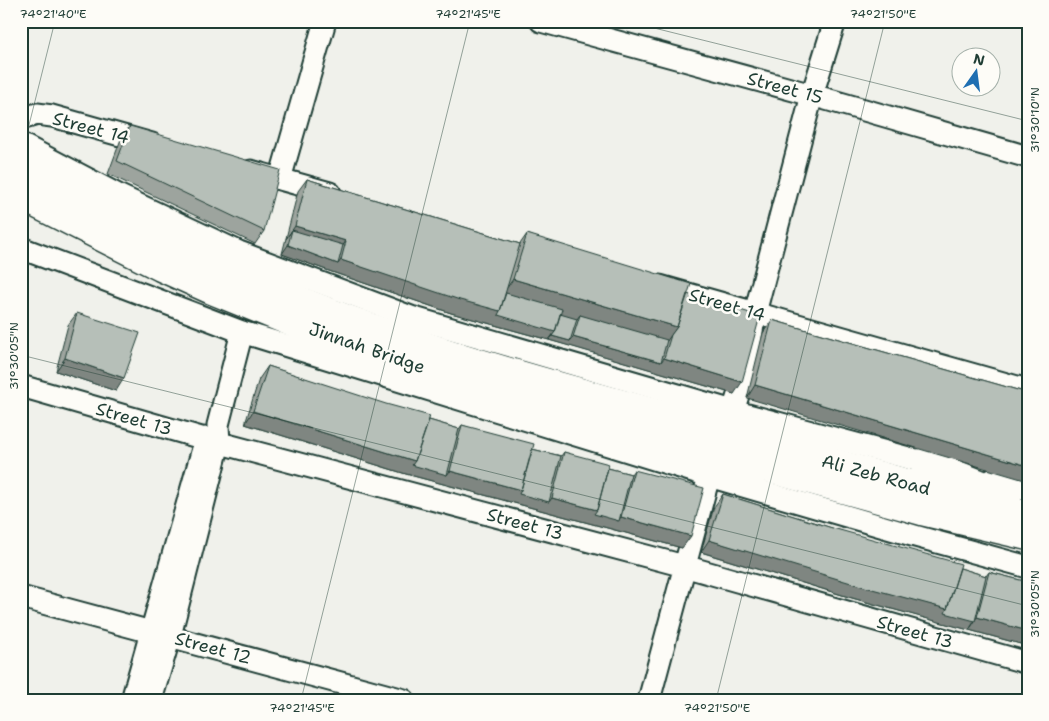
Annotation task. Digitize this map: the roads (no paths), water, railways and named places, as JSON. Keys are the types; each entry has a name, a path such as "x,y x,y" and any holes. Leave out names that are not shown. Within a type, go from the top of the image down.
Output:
{"main road":[{"name":"Jinnah Bridge","path":"21,170 236,275 361,324 449,354 578,392 729,433"},
{"name":"Jinnah Bridge","path":"21,196 161,267 212,290 306,328 432,371 729,433"},
{"name":"Ali Zeb Road","path":"729,433 874,474 1027,502"},
{"name":"Ali Zeb Road","path":"729,433 922,510 1028,536"},
{"path":"924,462 1027,502"}],"street":[{"path":"280,179 325,21"},
{"name":"Street 15","path":"542,21 1028,157"},
{"path":"729,433 745,373 754,313 812,95 835,21"},
{"name":"Street 14","path":"21,119 36,114 52,116 176,150"},
{"path":"21,144 120,196 239,252 324,285 729,433 924,462"},
{"path":"233,166 347,198"},
{"path":"21,248 242,332 709,476 1028,567"},
{"name":"Street 14","path":"641,281 1028,390"},
{"path":"132,700 160,634 242,332"},
{"name":"Street 13","path":"21,386 214,436 684,566 1028,664"},
{"path":"649,700 709,476"},
{"path":"914,536 922,510"},
{"name":"Street 12","path":"21,597 404,700"},
{"path":"152,700 160,634"}]}
